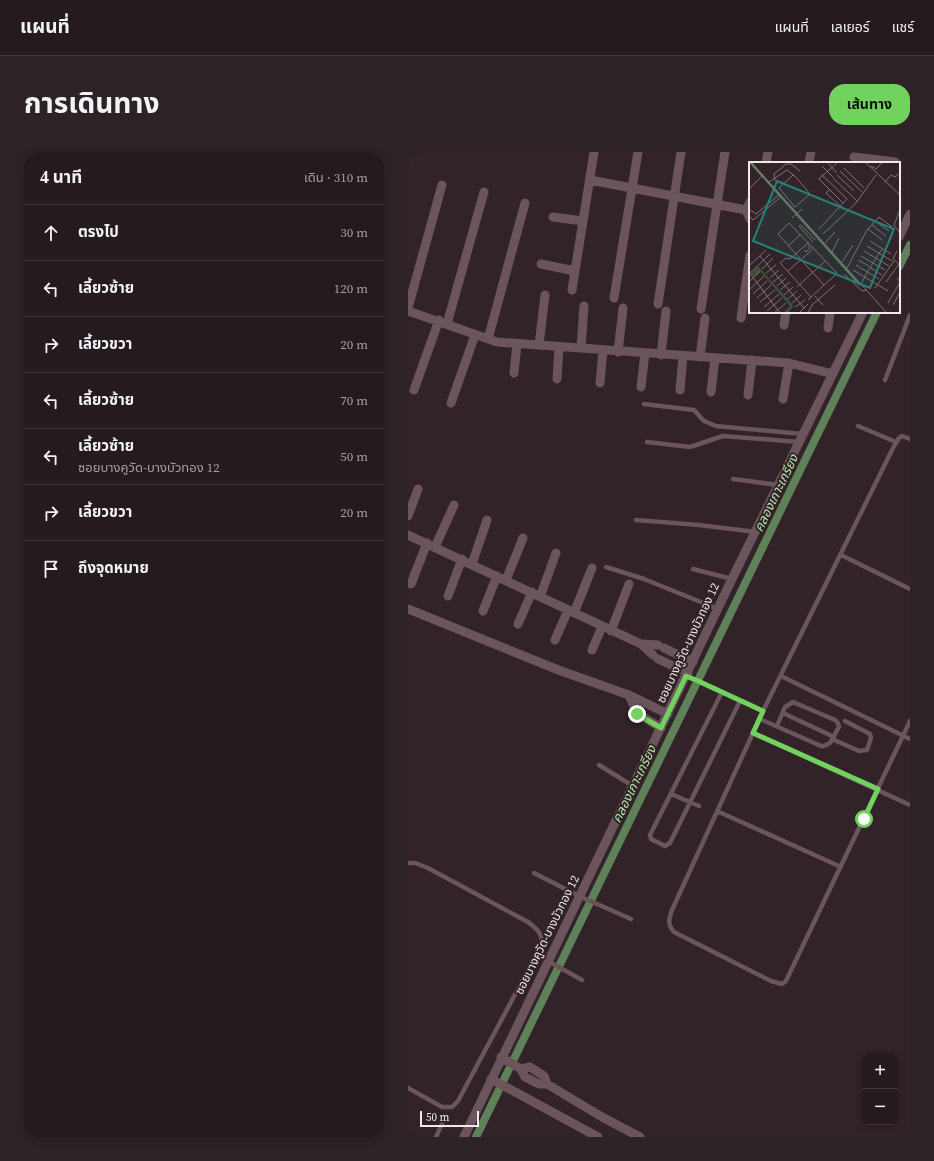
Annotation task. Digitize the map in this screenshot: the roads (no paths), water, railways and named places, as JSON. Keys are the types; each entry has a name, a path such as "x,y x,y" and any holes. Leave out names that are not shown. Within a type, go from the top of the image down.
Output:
{"street":[{"path":"572,290 594,152"},
{"path":"614,298 638,152"},
{"path":"658,304 681,152"},
{"path":"700,357 703,314 725,152"},
{"path":"766,162 768,152"},
{"path":"809,162 811,152"},
{"path":"854,157 895,162"},
{"path":"590,180 717,204 748,206"},
{"path":"408,308 442,185"},
{"path":"448,324 484,192"},
{"path":"488,339 525,203"},
{"path":"901,227 910,214"},
{"path":"553,217 583,221"},
{"path":"741,318 749,262"},
{"path":"541,264 575,271"},
{"path":"539,345 546,295"},
{"path":"581,348 584,306"},
{"path":"618,352 624,308"},
{"path":"408,311 438,320 497,342 618,352 752,360 789,364 833,374"},
{"path":"661,355 666,311"},
{"path":"784,325 786,313"},
{"path":"828,328 830,313"},
{"name":"ซอยบางคูวัด-บางบัวทอง 12","path":"464,1137 505,1060 548,961 584,898 633,786 863,313"},
{"path":"414,390 438,320"},
{"path":"451,403 475,335"},
{"path":"514,373 517,344"},
{"path":"557,379 559,347"},
{"path":"600,383 603,350"},
{"path":"641,386 645,353"},
{"path":"680,390 684,356"},
{"path":"711,392 715,358"},
{"path":"748,396 752,360"},
{"path":"783,399 789,364"},
{"path":"408,516 418,489"},
{"path":"411,584 454,505"},
{"path":"472,564 487,520"},
{"path":"408,535 641,644 656,657 687,674"},
{"path":"506,580 523,538"},
{"path":"518,624 536,595 556,553"},
{"path":"448,596 462,559"},
{"path":"555,640 592,568"},
{"path":"483,611 497,576"},
{"path":"611,631 629,584"},
{"path":"408,609 561,671 629,695 668,714"},
{"path":"592,650 602,626"},
{"path":"641,644 661,646 693,662"},
{"path":"629,695 637,714 661,728"},
{"path":"505,1060 520,1068 525,1077 539,1084 547,1084 602,1117 640,1137"},
{"path":"494,1080 598,1137"}],"lane":[{"path":"885,380 910,315"},
{"path":"644,404 694,410 704,421 716,426 801,438"},
{"path":"858,426 896,442"},
{"path":"647,442 690,447 723,436 801,438"},
{"path":"910,439 902,436 896,442 763,711 672,910 669,926 674,932 771,981 782,984 786,981 910,721"},
{"path":"733,479 778,485"},
{"path":"636,520 699,525 756,532"},
{"path":"841,555 910,589"},
{"path":"606,567 644,579 718,609"},
{"path":"693,569 732,580"},
{"path":"687,674 710,687 763,711"},
{"path":"780,676 910,738"},
{"path":"722,692 650,835 651,839 665,846 670,843 740,701"},
{"path":"760,719 824,746 833,738 839,726 835,720 795,702 788,704 777,726"},
{"path":"783,712 859,751 867,750 871,738 870,734 846,722"},
{"path":"753,733 878,789 910,805"},
{"path":"599,765 633,786"},
{"path":"671,794 699,806"},
{"path":"716,811 841,867"},
{"path":"408,863 415,863 428,868 528,922 538,930 543,939 541,946 458,1101 452,1107 442,1107 408,1088"},
{"path":"534,873 631,919"},
{"path":"548,961 582,980"},
{"path":"436,1137 442,1124"}],"waterway":[{"name":"คลองเกาะเกรียง","path":"900,265 910,245"},
{"name":"คลองเกาะเกรียง","path":"476,1137 877,313"}]}
